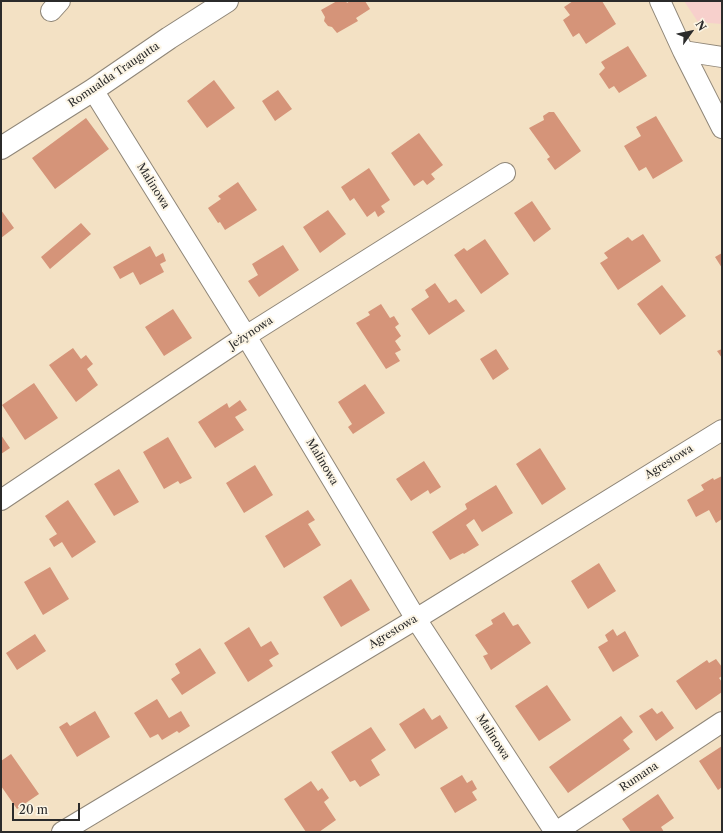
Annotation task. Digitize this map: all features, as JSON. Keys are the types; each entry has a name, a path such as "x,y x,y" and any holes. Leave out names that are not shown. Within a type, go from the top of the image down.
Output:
{"street":[{"name":"Romualda Traugutta","path":"1,148 93,90 169,38 227,1"},
{"path":"660,1 683,51 722,128"},
{"path":"683,51 722,57"},
{"name":"Malinowa","path":"93,90 246,336 416,618 555,832"},
{"name":"Jeżynowa","path":"1,500 246,336 505,173"},
{"name":"Agrestowa","path":"62,832 416,618 722,430"},
{"name":"Rumana","path":"555,832 722,722"}],"shaded area":[{"path":"684,1 722,1 722,24 698,22"}],"building":[{"path":"337,1 346,1 347,3 350,1 365,1 370,9 356,18 358,21 337,33 324,21 325,17 321,10"},
{"path":"573,1 602,1 616,24 586,44 579,33 573,37 563,20 570,15 564,7"},
{"path":"628,46 647,76 619,93 614,86 609,89 599,74 605,68 601,62"},
{"path":"214,80 235,108 207,128 187,101"},
{"path":"278,90 292,109 275,121 262,101"},
{"path":"549,112 554,112 581,151 555,170 547,159 550,157 529,128 544,120 543,116"},
{"path":"656,116 683,161 653,179 646,167 639,171 624,146 641,136 636,127"},
{"path":"86,118 109,149 55,189 32,158"},
{"path":"419,133 443,165 431,174 435,179 427,185 423,180 414,186 391,153"},
{"path":"369,168 390,200 381,206 385,212 378,217 375,211 367,217 354,198 350,201 341,187"},
{"path":"238,182 257,210 225,230 220,222 218,223 208,208 221,199 218,196"},
{"path":"532,201 551,229 534,242 514,213"},
{"path":"1,210 14,228 1,238"},
{"path":"328,210 346,234 320,253 303,227"},
{"path":"81,223 91,234 50,269 41,257"},
{"path":"643,234 661,261 618,290 600,263 608,258 604,253 628,237 632,241"},
{"path":"485,239 509,274 481,294 454,255 464,248 467,251"},
{"path":"283,245 299,270 259,297 248,281 258,275 252,264"},
{"path":"150,246 156,257 163,253 166,261 160,264 164,272 140,285 133,272 120,279 113,267"},
{"path":"722,253 722,268 715,257"},
{"path":"435,283 449,303 456,299 465,311 429,335 411,309 429,297 425,290"},
{"path":"662,285 686,316 660,335 637,304"},
{"path":"381,304 390,318 394,316 399,324 395,327 401,336 395,341 401,350 395,353 400,361 386,369 356,323 370,315 368,312"},
{"path":"173,309 192,338 164,356 145,327"},
{"path":"73,348 81,359 86,355 93,364 87,369 98,385 76,402 49,365"},
{"path":"496,349 509,369 493,380 480,359"},
{"path":"722,349 722,358 717,351"},
{"path":"34,383 58,418 25,440 2,405"},
{"path":"365,384 385,413 353,434 348,427 352,424 338,402"},
{"path":"240,400 247,410 235,417 244,430 215,448 198,422 227,403 229,408"},
{"path":"1,435 10,448 1,454"},
{"path":"168,437 192,478 180,484 178,481 164,489 143,452"},
{"path":"540,448 566,489 542,505 516,464"},
{"path":"424,461 441,487 430,494 428,490 411,501 396,479"},
{"path":"255,465 273,495 244,513 226,483"},
{"path":"119,469 139,502 114,516 94,484"},
{"path":"722,476 722,519 716,523 709,510 696,517 687,500 704,490 701,485 713,478 714,480"},
{"path":"496,485 513,513 482,532 474,519 466,525 479,545 450,560 432,532 467,509 465,504"},
{"path":"68,500 96,542 72,558 62,542 54,547 49,539 57,534 45,516"},
{"path":"308,510 315,520 308,524 321,545 284,568 265,536"},
{"path":"599,563 616,591 588,609 571,581"},
{"path":"50,567 69,599 43,615 24,582"},
{"path":"351,579 370,610 341,627 323,597"},
{"path":"504,612 513,626 518,624 531,643 491,670 483,656 488,654 475,635 493,624 491,620"},
{"path":"249,627 261,647 271,641 279,654 269,660 273,666 248,682 224,643"},
{"path":"613,629 617,636 625,631 639,656 613,672 598,647 608,641 605,635"},
{"path":"35,634 46,651 17,670 6,653"},
{"path":"200,648 216,673 182,695 171,679 180,673 175,664"},
{"path":"716,659 722,667 722,676 719,678 722,682 722,692 696,710 676,681 707,660 709,663"},
{"path":"547,685 571,720 539,741 515,706"},
{"path":"157,699 169,718 181,711 190,726 179,733 177,731 162,740 158,734 150,738 134,713"},
{"path":"424,708 432,720 440,715 448,728 415,749 399,724"},
{"path":"652,708 657,714 662,711 674,728 656,741 639,716"},
{"path":"95,711 110,737 77,757 59,727 67,722 70,726"},
{"path":"621,716 633,732 623,740 630,749 568,793 549,767"},
{"path":"371,727 386,750 371,760 380,775 360,787 355,780 350,782 331,752"},
{"path":"722,746 722,787 718,790 699,761"},
{"path":"11,754 39,794 17,809 1,786 1,761"},
{"path":"462,775 467,783 472,780 477,789 472,792 477,800 455,813 440,788"},
{"path":"311,781 318,791 322,788 329,798 324,802 336,820 319,832 306,832 284,799"},
{"path":"658,794 674,818 661,827 664,832 631,832 622,819"}]}
